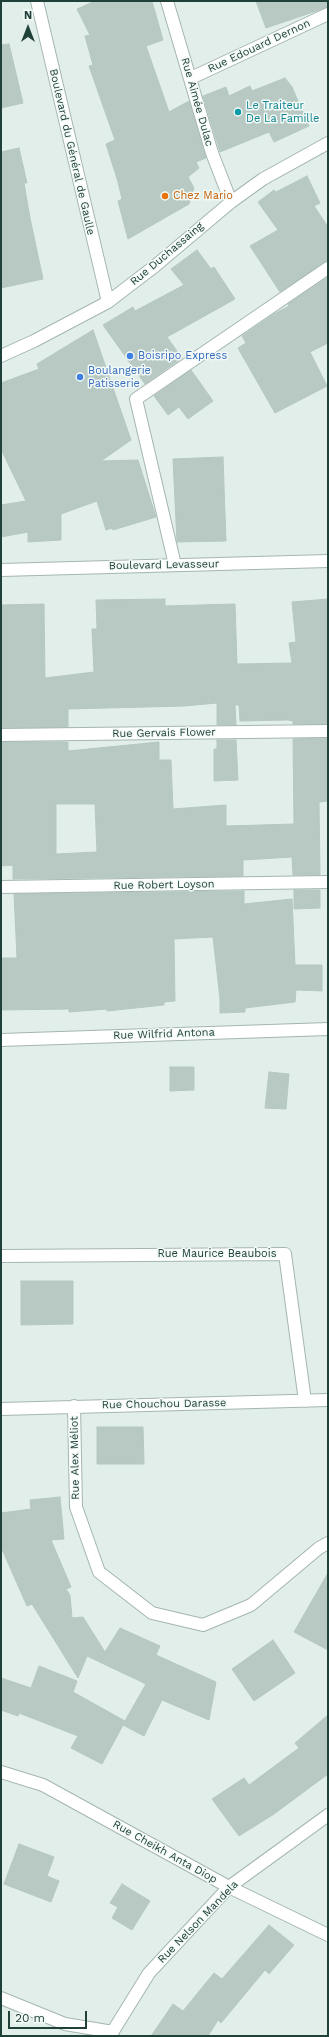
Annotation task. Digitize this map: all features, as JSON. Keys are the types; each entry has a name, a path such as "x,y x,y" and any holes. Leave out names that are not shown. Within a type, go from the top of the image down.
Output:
{"street":[{"name":"Boulevard du Général de Gaulle","path":"37,1 108,302"},
{"name":"Rue Aimée Dulac","path":"167,1 212,153 231,202"},
{"name":"Rue Edouard Dernon","path":"191,78 328,14"},
{"name":"Rue Duchassaing","path":"1,356 34,342 108,302 155,266 231,202 263,179 328,143"},
{"path":"175,565 136,399 328,268"},
{"name":"Boulevard Levasseur","path":"1,570 328,561"},
{"name":"Rue Gervais Flower","path":"1,735 328,731"},
{"name":"Rue Robert Loyson","path":"1,887 328,882"},
{"name":"Rue Wilfrid Antona","path":"1,1040 328,1028"},
{"name":"Rue Maurice Beaubois","path":"1,1256 285,1254 305,1401"},
{"name":"Rue Chouchou Darasse","path":"1,1409 328,1400"},
{"name":"Rue Alex Méliot","path":"74,1406 76,1506 98,1572 152,1613 203,1625 252,1605 319,1548 328,1543"},
{"name":"Rue Cheikh Anta Diop","path":"1,1772 43,1785 229,1887 328,1935"},
{"name":"Rue Nelson Mandela","path":"112,2034 149,1973 229,1887 328,1815"},
{"path":"1,1998 65,2024 112,2034"}],"building":[{"path":"95,1 152,1 163,40 146,46 169,112 189,101 206,158 196,162 199,168 188,177 194,188 189,204 128,239 118,201 122,199 106,144 115,140 89,66 93,65 85,36 90,35 77,9"},
{"path":"256,1 328,1 328,7 266,28"},
{"path":"9,44 23,103 1,108 1,45"},
{"path":"285,78 292,87 309,126 274,142 269,132 220,152 203,96 226,87 229,96 250,86 252,91"},
{"path":"19,148 27,183 24,183 30,218 43,279 1,288 1,152"},
{"path":"307,176 320,203 314,206 328,227 328,261 280,292 250,246 278,230 258,202 274,190 276,192"},
{"path":"197,250 211,269 214,267 235,299 167,337 182,358 145,384 103,325 133,307 135,311 184,285 171,269"},
{"path":"328,277 328,343 310,352 327,386 275,413 238,348 246,343 242,336 274,314 289,306 288,304"},
{"path":"93,330 131,440 101,461 138,460 156,517 113,530 112,528 106,530 97,501 61,514 61,540 28,542 28,532 1,537 1,505 26,501 1,449 1,383 39,369 37,364"},
{"path":"191,370 213,401 188,419 179,407 168,415 154,396"},
{"path":"223,457 226,541 177,542 173,459"},
{"path":"165,599 165,606 235,604 237,664 292,663 289,643 296,642 292,602 328,599 328,724 293,724 293,721 288,720 240,721 239,705 235,705 236,725 217,725 217,703 184,706 68,709 68,727 1,728 1,605 44,604 45,678 94,672 92,629 97,629 96,600"},
{"path":"328,738 328,801 319,802 320,875 293,875 292,857 243,860 243,876 13,879 13,865 1,866 1,742 68,742 68,751 159,742 159,760 171,760 173,809 226,805 226,826 294,824 293,739","holes":["56,804 95,804 97,852 56,854"]},
{"path":"217,740 236,740 238,780 214,781 214,749 217,749"},
{"path":"294,890 320,890 320,908 294,909"},
{"path":"244,891 244,904 292,899 295,965 322,965 322,991 296,990 295,1002 245,1008 245,1012 220,1013 220,999 213,937 174,939 175,1001 164,1002 164,1005 107,1011 107,1009 69,1012 69,1009 1,1010 1,958 17,958 14,894"},
{"path":"170,1067 194,1067 194,1090 170,1091"},
{"path":"269,1072 289,1074 286,1109 265,1108"},
{"path":"21,1281 73,1281 73,1324 21,1325"},
{"path":"97,1427 143,1427 144,1464 97,1464"},
{"path":"60,1497 64,1539 51,1540 71,1587 66,1589 70,1595 72,1618 83,1617 105,1652 120,1628 160,1646 156,1655 216,1682 209,1720 162,1700 144,1736 123,1725 102,1764 71,1748 78,1736 19,1713 18,1716 1,1710 1,1678 31,1688 39,1666 77,1681 73,1692 125,1721 146,1684 87,1656 78,1678 32,1604 27,1606 1,1547 1,1513 31,1509 30,1500"},
{"path":"328,1573 328,1650 294,1632"},
{"path":"273,1640 295,1673 254,1701 232,1669"},
{"path":"328,1715 328,1774 274,1814 239,1836 212,1799 244,1778 249,1785 299,1748 295,1743"},
{"path":"19,1844 54,1857 47,1876 59,1881 51,1902 4,1884"},
{"path":"122,1884 150,1901 132,1930 112,1918 118,1907 110,1903"},
{"path":"269,1925 294,1945 269,1974 265,1970 221,2023 218,2020 208,2036 151,2036 173,2004 183,2011 214,1973 222,1979"}],"place":[{"name":"Le Traiteur De La Famille","path":"238,112"},
{"name":"Chez Mario","path":"165,196"},
{"name":"Boisripo Express","path":"130,356"},
{"name":"Boulangerie Patisserie","path":"80,377"}]}
